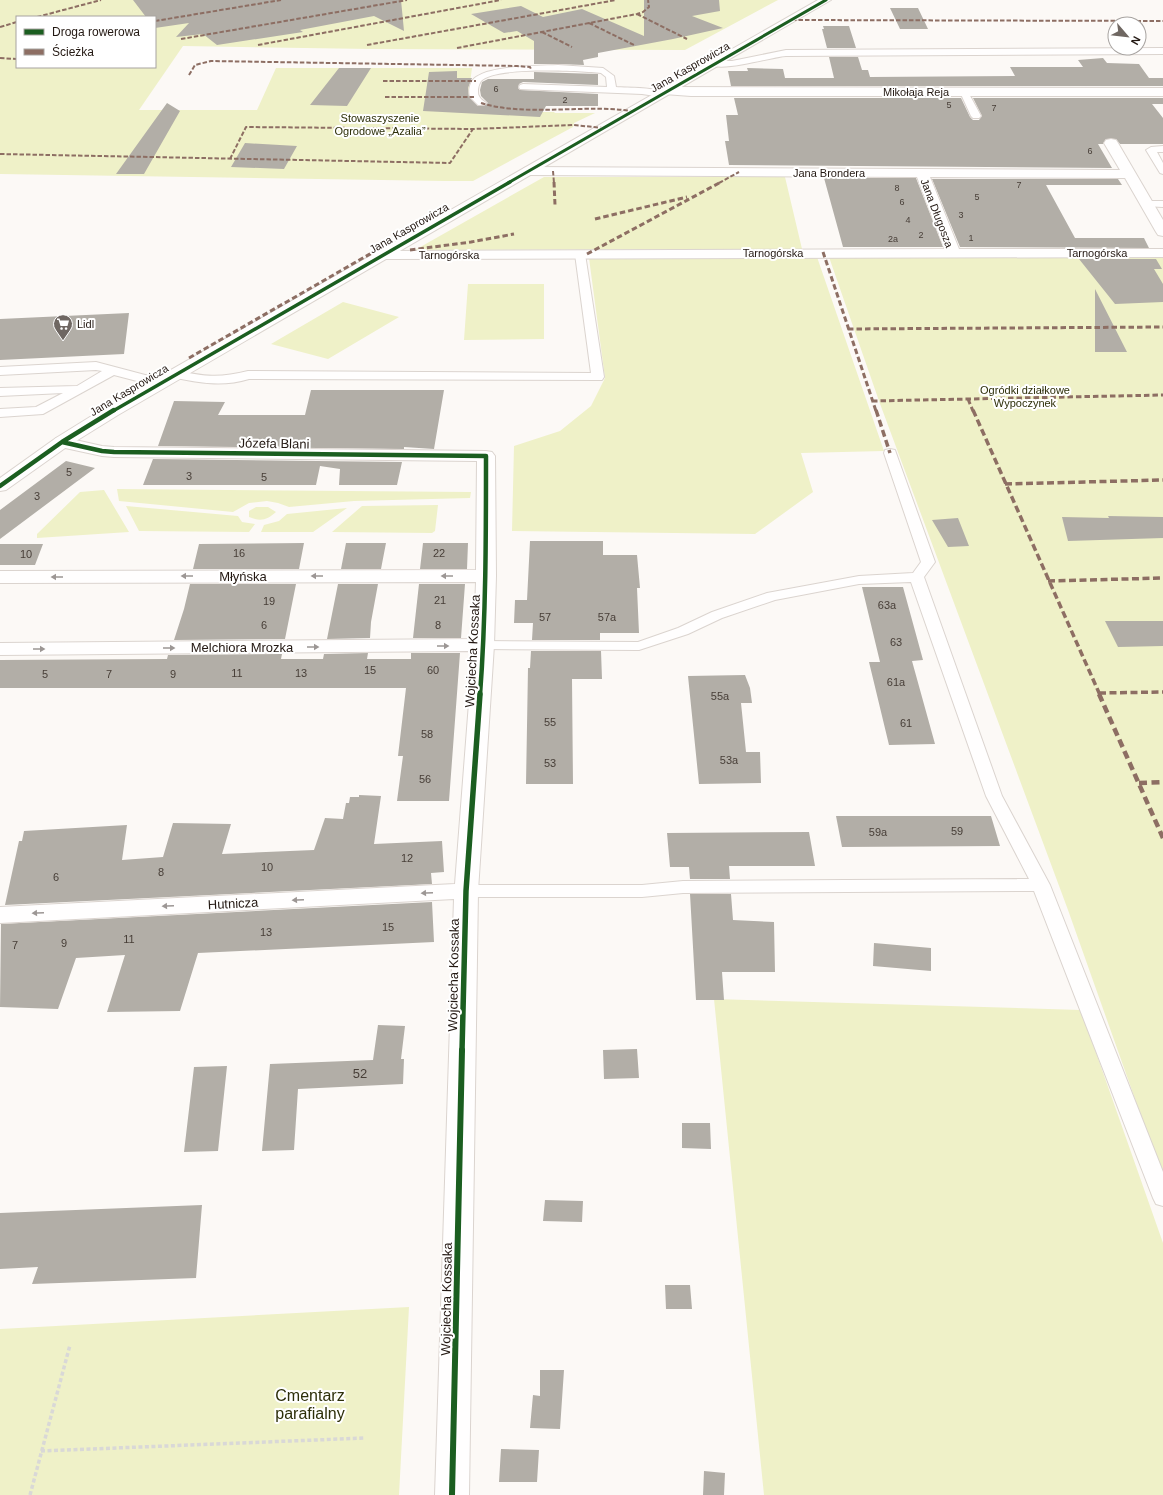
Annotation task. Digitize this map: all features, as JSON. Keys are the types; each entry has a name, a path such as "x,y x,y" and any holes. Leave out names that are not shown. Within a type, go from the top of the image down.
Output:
{"street":[{"name":"Jana Kasprowicza","path":"2,483 62,442 160,383 826,0"},
{"name":"Mikołaja Reja","path":"665,92 1163,92"},
{"path":"1111,143 1163,232"},
{"name":"Jana Brondera","path":"529,170 1129,174"},
{"name":"Jana Długosza","path":"922,173 953,252"},
{"name":"Tarnogórska","path":"383,255 953,252 1163,253"},
{"name":"Józefa Blani","path":"62,442 91,449 114,452 486,456"},
{"name":"Wojciecha Kossaka","path":"452,1495 466,891 484,646 486,576 486,456"},
{"name":"Młyńska","path":"0,577 486,576"},
{"name":"Melchiora Mrozka","path":"0,650 484,646"},
{"name":"Hutnicza","path":"0,915 466,891"}],"lane":[{"path":"714,64 733,64 772,54 786,53 1163,51"},
{"path":"481,103 474,97 473,94 476,81 481,77 515,69 603,71 610,76 612,90"},
{"path":"522,86 665,92"},
{"path":"964,92 976,116"},
{"path":"1163,149 1151,150 1163,171"},
{"path":"1147,204 1163,204"},
{"path":"176,374 196,379 236,380 248,375 598,377 580,254"},
{"path":"0,371 96,366 160,383"},
{"path":"0,413 38,411 112,371"},
{"path":"0,392 79,388"},
{"path":"890,453 928,562 917,577"},
{"path":"484,646 639,646 683,631 717,615 772,596 858,580 917,577"},
{"path":"917,577 994,796 1041,885 1163,1198"},
{"path":"466,891 642,890 690,887 1041,885"}],"path":[{"path":"30,1495 70,1345"},
{"path":"41,1452 365,1438"}],"green space":[{"name":"Stowaszyszenie Ogrodowe „Azalia”","path":"0,0 778,0 685,50 371,49 183,46 139,110 257,110 276,68 472,68 466,112 595,113 574,123 573,127 473,181 0,174"},
{"path":"544,177 785,177 802,249 415,250"},
{"path":"817,257 884,451 801,453 813,492 755,534 512,531 514,446 560,431 591,406 605,378 589,258"},
{"name":"Ogródki działkowe Wypoczynek","path":"829,257 1163,258 1163,1178 1068,910 879,401"},
{"path":"468,284 544,284 544,339 464,340"},
{"path":"343,302 399,317 328,359 271,344"},
{"path":"117,489 471,492 470,498 354,501 289,507 267,501 249,503 233,512 119,501"},
{"path":"104,490 129,532 37,538 37,534 80,492"},
{"path":"438,505 435,531 432,533 332,532 362,506"},
{"path":"126,506 238,516 242,522 255,524 249,532 139,531"},
{"path":"256,507 268,507 276,512 270,517 260,520 249,517 249,511"},
{"path":"347,508 313,532 261,532 264,525 279,521 287,514"},
{"path":"714,999 1081,1010 1163,1243 1163,1495 764,1495"},
{"name":"Cmentarz parafialny","path":"409,1307 399,1495 0,1495 0,1329"}],"building":[{"path":"133,0 401,0 404,31 374,16 300,30 303,32 217,45 203,34 176,37 189,23 156,28 156,16 145,16"},
{"path":"644,0 719,0 720,11 692,16 723,28 598,53 598,57 583,60 584,65 534,64 534,41 517,31 504,33 471,14 521,6 543,17 582,9 644,36"},
{"path":"890,8 918,8 928,29 900,29"},
{"path":"823,26 849,26 856,48 827,48 822,29 824,29"},
{"path":"829,57 858,57 862,70 868,70 870,77 1015,76 1010,67 1083,67 1078,60 1103,58 1107,63 1139,64 1149,78 1163,78 1163,86 731,86 728,71 748,71 747,68 783,69 785,78 834,78"},
{"path":"339,68 371,68 347,106 310,105"},
{"path":"457,71 457,78 472,78 468,88 469,97 478,106 484,106 488,103 481,96 480,90 482,82 488,79 534,79 534,72 598,74 598,85 523,82 519,84 518,88 520,90 598,94 598,106 546,106 540,117 423,111 429,72"},
{"path":"734,98 961,98 970,117 973,120 979,120 982,116 973,98 1163,98 1163,104 1152,104 1163,118 1163,144 1120,144 1116,139 1106,139 1103,144 1098,144 1112,168 729,165 725,141 729,141 726,115 738,115"},
{"path":"167,103 180,111 144,174 116,174"},
{"path":"245,143 297,146 284,169 231,167"},
{"path":"824,178 916,178 943,247 843,247"},
{"path":"932,179 1118,179 1122,185 1046,185 1075,238 1144,238 1149,248 960,247"},
{"path":"1079,259 1156,259 1162,269 1154,269 1163,284 1163,302 1115,304"},
{"path":"1095,289 1127,352 1095,352"},
{"name":"Lidl","path":"129,313 124,354 0,360 0,319"},
{"path":"311,390 444,390 434,449 404,447 404,449 158,446 174,401 225,402 218,415 305,415"},
{"path":"153,459 402,462 397,485 339,485 340,469 320,466 316,485 143,485"},
{"path":"66,461 95,468 0,539 0,510"},
{"path":"1108,516 1163,517 1163,538 1068,541 1062,517 1109,518"},
{"path":"958,518 969,546 948,547 932,520"},
{"path":"530,541 603,541 603,555 637,555 640,588 637,588 639,633 600,633 600,640 532,640 533,623 514,623 515,600 527,600"},
{"path":"304,543 299,569 193,569 199,544"},
{"path":"346,543 386,543 381,569 341,569"},
{"path":"423,543 468,543 467,569 420,569"},
{"path":"0,544 43,544 35,565 0,565"},
{"path":"190,584 296,584 285,639 174,640"},
{"path":"338,584 378,584 371,622 370,638 327,639"},
{"path":"419,584 465,584 461,638 413,638"},
{"path":"862,587 903,587 923,660 912,661 935,744 889,745 869,662 880,662"},
{"path":"1105,621 1163,621 1163,646 1118,647"},
{"path":"531,651 601,651 602,679 572,679 573,784 526,784 528,668 530,668"},
{"path":"368,653 367,659 411,659 411,653 460,653 449,801 397,801 403,756 398,756 406,688 0,688 0,660 167,659 168,655 282,654 281,659 323,659 324,654"},
{"path":"745,675 750,688 752,703 741,703 746,752 760,752 761,783 699,784 688,676"},
{"path":"359,795 381,796 374,844 442,841 444,872 431,873 432,884 5,905 19,841 22,841 24,831 127,825 122,860 163,857 173,823 231,824 222,854 314,850 325,818 343,819 346,803 349,803 350,797 359,797"},
{"path":"836,816 991,816 1000,846 842,847"},
{"path":"809,832 815,866 729,866 730,879 690,879 689,867 670,867 667,833"},
{"path":"690,894 731,894 733,920 774,922 775,972 722,972 724,1000 696,1000"},
{"path":"432,902 434,942 198,953 180,1011 107,1012 125,955 76,958 58,1009 0,1007 1,924"},
{"path":"874,943 931,948 931,971 873,966"},
{"path":"378,1025 405,1026 401,1059 404,1059 403,1084 298,1089 294,1150 262,1151 270,1064 373,1060"},
{"path":"637,1049 639,1078 604,1079 603,1050"},
{"path":"227,1066 218,1151 184,1152 194,1067"},
{"path":"682,1123 710,1123 711,1149 682,1148"},
{"path":"545,1200 583,1201 582,1222 543,1221"},
{"path":"202,1205 196,1278 32,1284 38,1267 0,1269 0,1213"},
{"path":"665,1285 690,1285 692,1309 666,1309"},
{"path":"540,1370 564,1370 560,1429 530,1428 533,1395 540,1396"},
{"path":"501,1449 539,1450 537,1482 499,1482"},
{"path":"704,1471 725,1473 724,1495 703,1495"}],"marked path":[{"path":"41,16 101,0"},
{"path":"156,21 281,0"},
{"path":"181,39 407,0"},
{"path":"258,45 501,0"},
{"path":"367,45 616,0"},
{"path":"457,48 637,14 643,12 649,7 648,0"},
{"path":"637,14 687,39"},
{"path":"792,20 1163,21"},
{"path":"0,27 16,22"},
{"path":"589,23 634,45"},
{"path":"542,32 572,47"},
{"path":"0,58 16,59"},
{"path":"189,75 195,65 211,61 517,66 530,67 531,69"},
{"path":"383,81 476,81"},
{"path":"385,97 474,97"},
{"path":"481,103 500,108 513,109 608,108 632,111"},
{"path":"230,159 246,127 473,129 574,125 603,128"},
{"path":"0,154 450,163 473,129"},
{"path":"553,171 555,205"},
{"path":"587,254 739,172"},
{"path":"595,219 687,197"},
{"path":"410,250 471,242 514,234"},
{"path":"189,358 396,239"},
{"path":"823,252 890,453"},
{"path":"848,329 1163,327"},
{"path":"872,401 1163,395"},
{"path":"968,399 1163,838"},
{"path":"1005,484 1163,480"},
{"path":"1048,581 1163,578"},
{"path":"1099,693 1163,692"},
{"path":"1139,783 1163,782"}],"cycle path":[{"path":"0,486 62,442 112,411 826,0"},
{"path":"62,442 102,451 114,452 486,456 486,576 484,645 466,891 452,1495"}],"place":[{"name":"Lidl","path":"63,341"}]}
